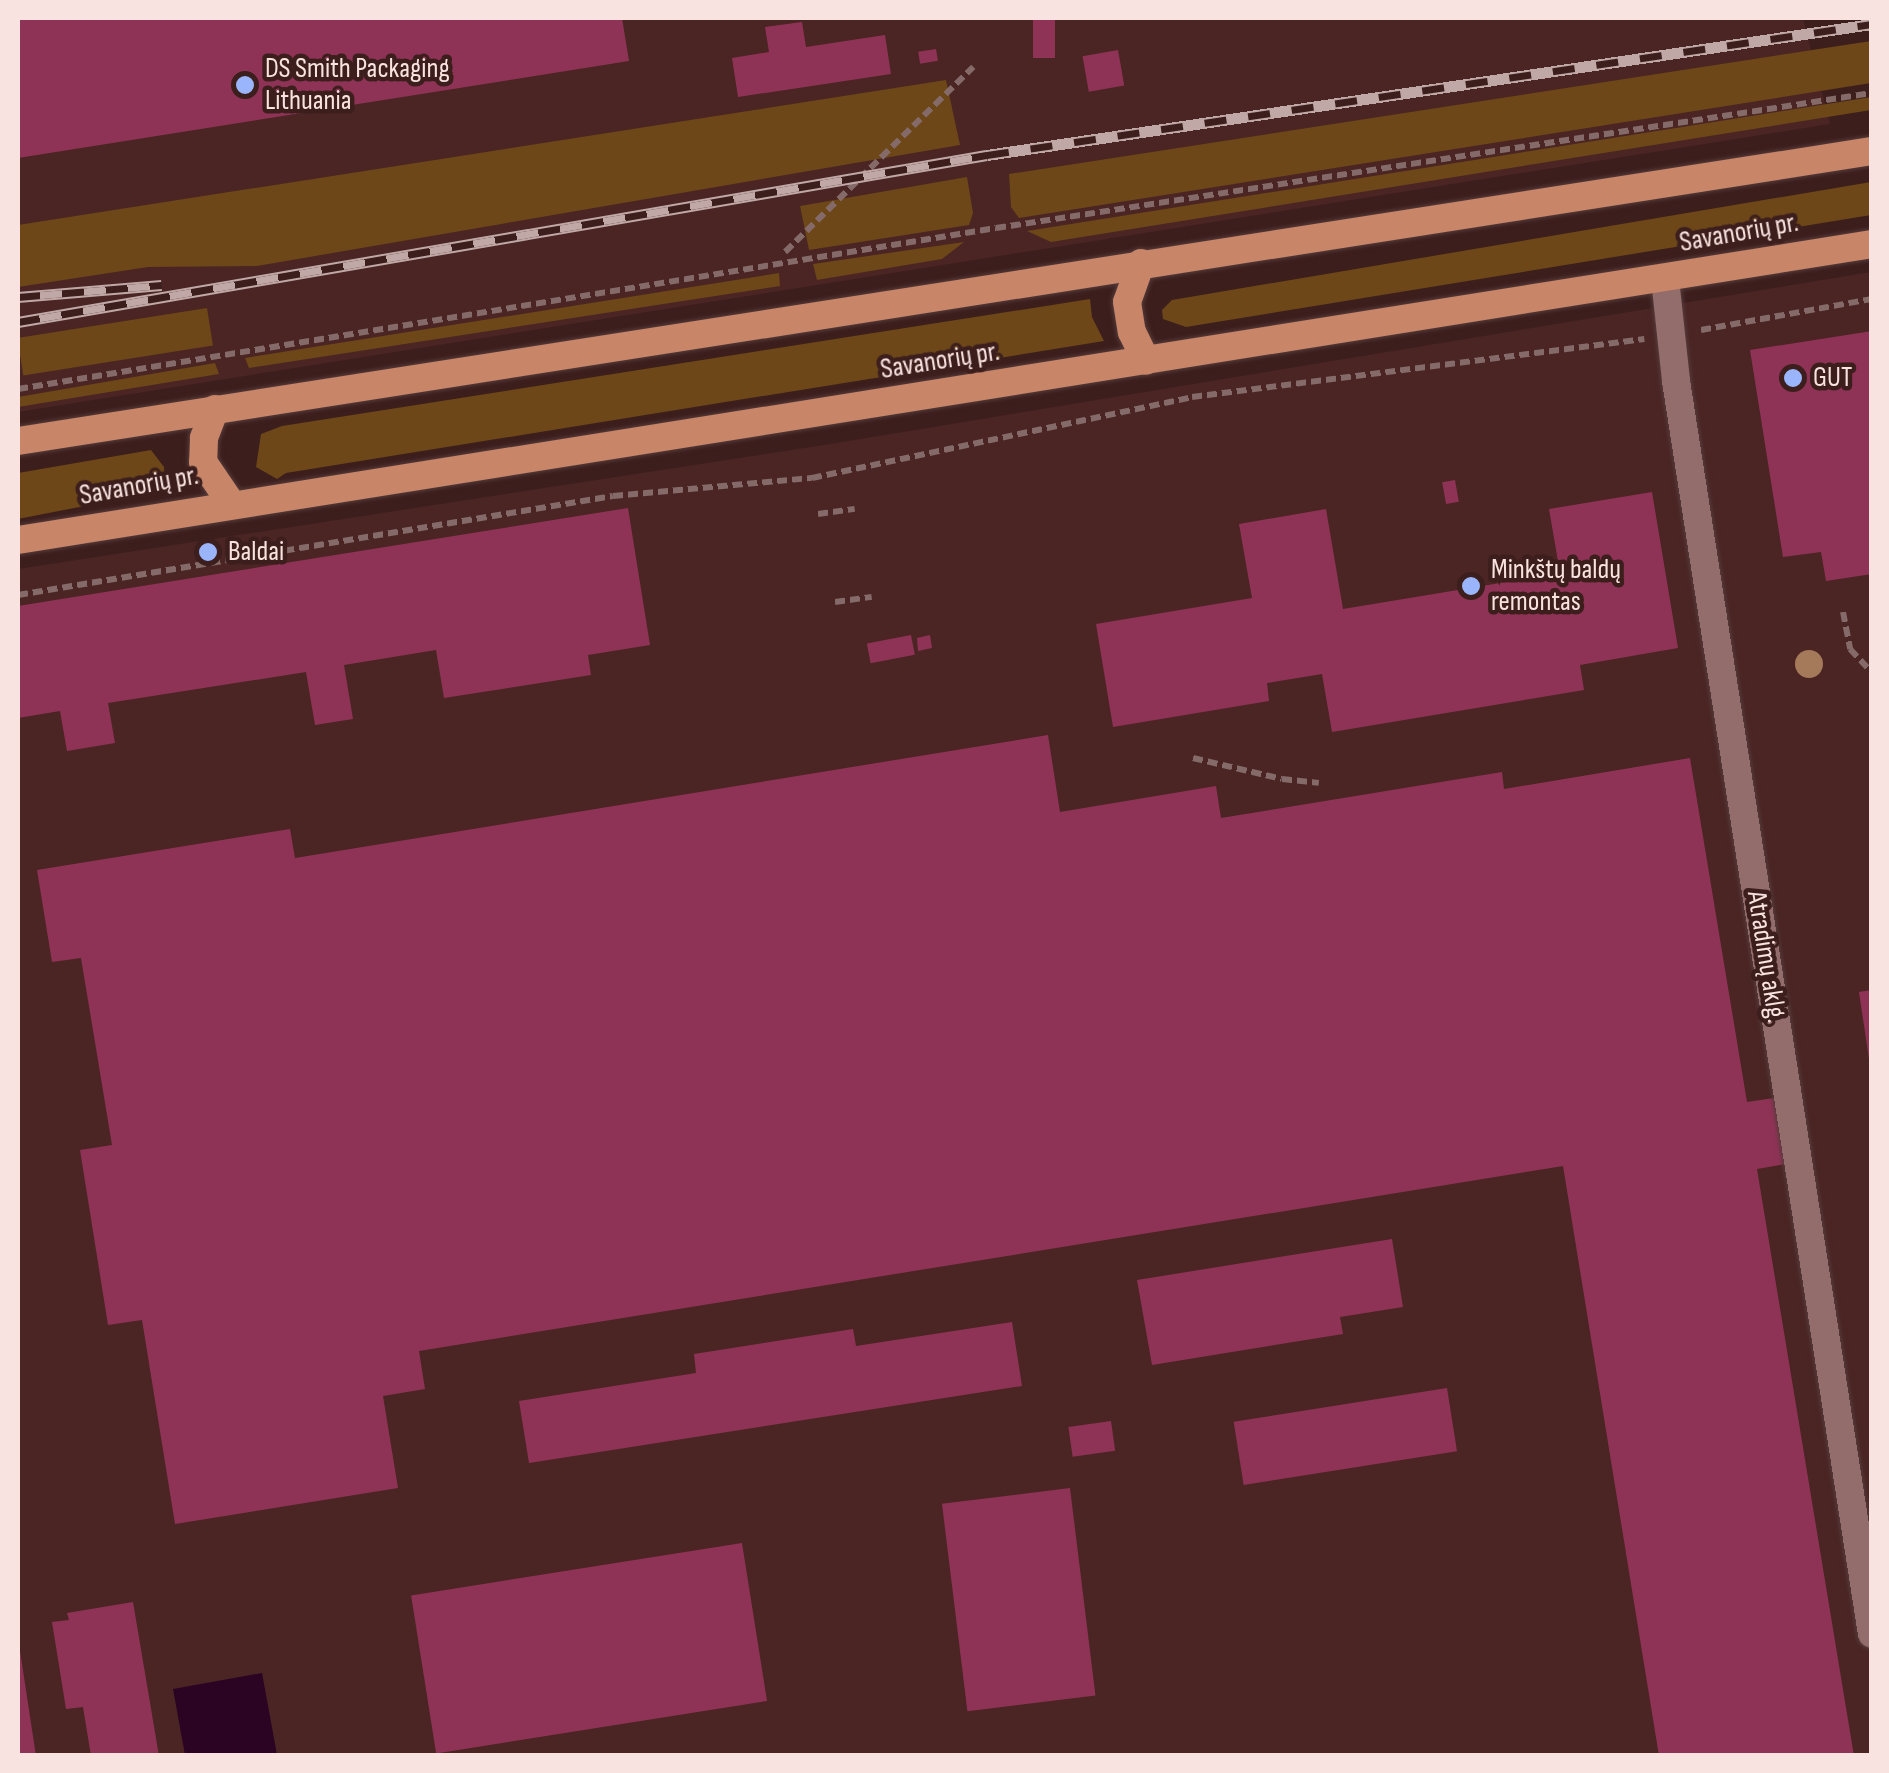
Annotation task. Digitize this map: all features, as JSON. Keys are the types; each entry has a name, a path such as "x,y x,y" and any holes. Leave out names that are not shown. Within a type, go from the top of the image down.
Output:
{"highway":[{"path":"18,441 1141,262 1872,151"},
{"name":"Savanorių pr.","path":"18,540 1872,244"},
{"path":"1141,262 1127,302 1132,332 1146,361"},
{"path":"215,410 204,438 203,462 231,503"}],"street":[{"name":"Atradimų aklg.","path":"1665,279 1872,1634"}],"path":[{"path":"785,252 973,68"},
{"path":"18,389 996,228 1872,93"},
{"path":"18,595 613,496 812,478 1192,398 1671,336 1872,299"},
{"path":"818,514 855,509"},
{"path":"835,602 872,597"},
{"path":"1843,612 1850,649 1868,668"},
{"path":"1194,758 1282,779 1319,782"}],"shaded area":[{"path":"18,18 1803,18 1830,124 18,412"},
{"path":"1871,41 1871,83 1019,218 1011,207 1009,174"},
{"path":"946,80 960,145 257,266 148,267 18,287 18,225"},
{"path":"1871,97 1871,110 1051,242 1027,231"},
{"path":"967,177 973,213 969,225 809,250 800,206"},
{"path":"1871,182 1871,215 1186,327 1163,319 1162,310 1172,300"},
{"path":"964,242 942,259 817,280 813,264"},
{"path":"1871,272 1871,1755 18,1756 18,569 830,444"},
{"path":"779,273 780,286 249,368 245,358"},
{"path":"1090,299 1092,317 1104,341 286,473 277,479 256,467 261,434 282,426"},
{"path":"207,308 213,346 23,376 18,338"},
{"path":"215,363 219,374 18,407 18,397"},
{"path":"151,450 164,467 165,482 156,492 18,519 18,473"},
{"path":"262,1673 277,1755 185,1755 173,1689"}],"building":[{"name":"DS Smith Packaging Lithuania","path":"18,18 622,18 629,61 18,158"},
{"path":"1033,18 1055,18 1055,58 1033,58"},
{"path":"802,22 806,47 885,35 891,74 738,97 732,58 769,52 765,27"},
{"path":"936,49 938,61 920,64 918,52"},
{"path":"1118,50 1124,85 1089,92 1083,56"},
{"path":"1872,331 1872,574 1826,581 1821,552 1783,557 1750,350"},
{"path":"1455,480 1459,502 1446,504 1442,482"},
{"path":"1652,492 1678,648 1580,665 1584,690 1332,732 1322,674 1267,683 1269,701 1113,727 1096,624 1252,598 1239,524 1326,509 1343,609 1560,573 1549,509"},
{"path":"628,508 650,645 588,655 591,675 444,698 436,650 344,665 353,719 315,725 306,672 108,703 115,743 67,751 60,711 18,718 18,606"},
{"path":"911,635 915,655 871,663 867,644"},
{"path":"930,635 932,648 918,651 917,638"},
{"path":"1048,735 1060,812 1216,786 1221,818 1502,772 1504,789 1690,758 1747,1102 1774,1098 1785,1164 1757,1169 1854,1756 1659,1756 1563,1166 419,1351 425,1389 383,1396 398,1488 175,1524 142,1320 108,1325 80,1150 112,1145 81,958 52,962 37,870 290,829 295,858"},
{"path":"1872,990 1872,1059 1869,1059 1859,992"},
{"path":"1392,1239 1403,1307 1340,1317 1343,1334 1152,1365 1137,1280"},
{"path":"1012,1322 1022,1386 529,1463 519,1401 696,1373 694,1354 853,1329 856,1346"},
{"path":"1447,1388 1457,1451 1244,1485 1234,1422"},
{"path":"1111,1421 1115,1451 1073,1457 1068,1427"},
{"path":"1070,1488 1095,1695 967,1711 942,1504"},
{"path":"742,1543 767,1701 436,1753 411,1595"},
{"path":"133,1602 159,1756 91,1756 83,1707 66,1709 52,1622 69,1620 67,1613"},
{"path":"20,1651 36,1756 18,1756"}],"railway":[{"path":"18,322 987,155 1872,24"},
{"path":"18,297 162,285"}],"place":[{"name":"DS Smith Packaging Lithuania","path":"245,85"},
{"name":"GUT","path":"1793,378"},
{"name":"Baldai","path":"208,552"},
{"name":"Minkštų baldų remontas","path":"1471,586"}]}
